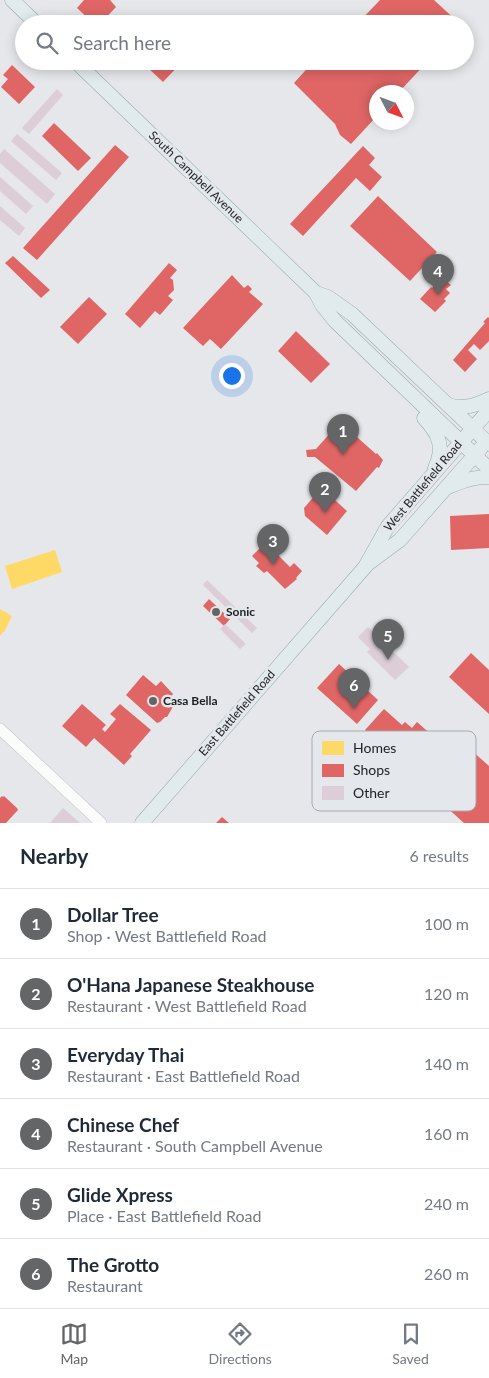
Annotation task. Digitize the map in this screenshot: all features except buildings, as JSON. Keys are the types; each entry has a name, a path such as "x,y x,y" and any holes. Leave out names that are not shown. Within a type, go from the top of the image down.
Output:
{"main road":[{"path":"12,0 27,15"},
{"name":"South Campbell Avenue","path":"84,70 316,294 335,322 489,469"},
{"name":"South Campbell Avenue","path":"316,294 328,297 352,314 488,441"},
{"path":"377,362 394,388 431,425 438,436 440,454 431,475"},
{"path":"448,405 459,408 475,406 489,399"},
{"name":"West Battlefield Road","path":"365,567 388,526 489,410"},
{"name":"West Battlefield Road","path":"332,604 365,567 400,540 488,441"},
{"path":"445,488 468,480 489,477"},
{"name":"East Battlefield Road","path":"142,823 332,604"}],"street":[{"path":"0,728 101,823"}],"place":[{"name":"Chinese Chef","path":"438,295"},
{"name":"Dollar Tree","path":"343,455"},
{"name":"O'Hana Japanese Steakhouse","path":"325,513"},
{"name":"Everyday Thai","path":"273,565"},
{"name":"Sonic","path":"216,612"},
{"name":"Glide Xpress","path":"388,660"},
{"name":"Casa Bella","path":"153,701"},
{"name":"The Grotto","path":"354,709"}]}
